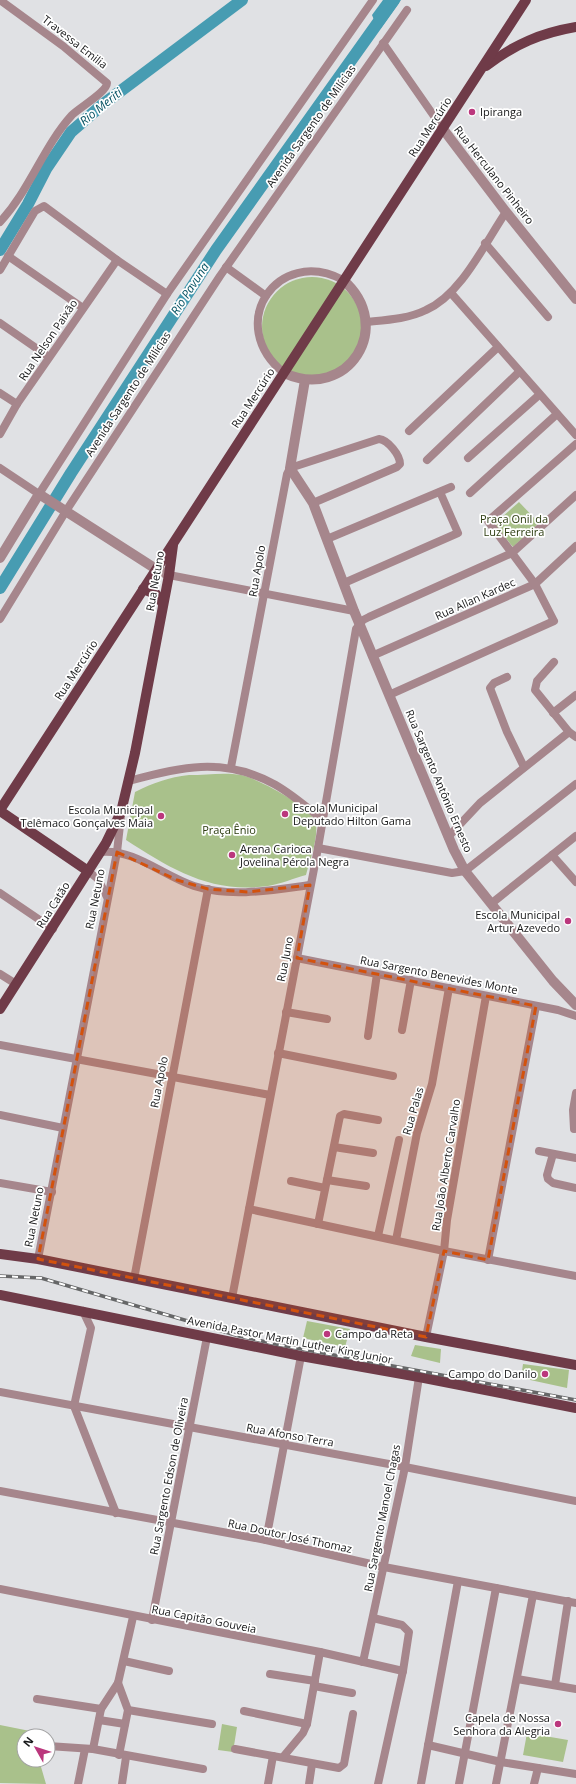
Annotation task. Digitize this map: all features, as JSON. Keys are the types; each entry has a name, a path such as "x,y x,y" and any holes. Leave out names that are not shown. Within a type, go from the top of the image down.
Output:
{"main road":[{"name":"Rua Mercúrio","path":"0,811 526,0"},
{"path":"511,23 513,33 522,42"},
{"path":"480,71 522,42 544,34 576,26"},
{"name":"Rua Netuno","path":"122,812 169,575 173,543"},
{"path":"143,589 156,594 163,604"},
{"path":"0,811 88,871"},
{"name":"Rua Catão","path":"0,1009 101,852 122,812"},
{"path":"0,1254 38,1259 426,1337 576,1365"},
{"name":"Avenida Pastor Martin Luther King Junior","path":"0,1295 301,1356 420,1377 576,1408"}],"street":[{"name":"Travessa Emilia","path":"0,0 63,46 107,83 104,90 86,102 66,122 14,206 0,222"},
{"name":"Avenida Sargento de Milícias","path":"0,558 42,495 167,294 374,0"},
{"name":"Avenida Sargento de Milícias","path":"0,619 65,510 226,267 407,10"},
{"name":"Rua Herculano Pinheiro","path":"384,43 443,129 506,212 576,299"},
{"path":"0,270 34,211 40,206 47,208 117,260 167,294"},
{"path":"366,322 391,319 426,311 451,293 468,271 506,212"},
{"path":"485,244 548,316"},
{"path":"8,256 83,308"},
{"name":"Rua Nelson Paixão","path":"0,434 17,404 117,260"},
{"path":"226,267 266,296"},
{"path":"307,271 332,274 343,280 352,288 359,298 366,322 366,331 360,350 347,367 327,378 305,380 284,373 272,364 264,352 259,338 257,323 260,309 266,296 274,286 284,279 307,271"},
{"path":"451,293 576,435"},
{"path":"0,323 49,357"},
{"path":"409,431 498,347"},
{"path":"427,460 519,372"},
{"name":"Rua Apolo","path":"232,767 287,474 290,468 305,380"},
{"path":"0,393 17,404"},
{"path":"468,458 540,395"},
{"path":"470,493 557,414"},
{"path":"290,468 379,439 388,443 400,459 400,464 397,467 313,502"},
{"path":"389,695 554,621 535,584 488,521 576,444"},
{"path":"0,468 156,569 169,575 354,611"},
{"name":"Rua Sargento Antônio Ernesto","path":"290,468 313,502 372,656 448,837 466,872 553,981 576,1004"},
{"path":"327,539 451,487"},
{"path":"344,583 458,533 440,492"},
{"path":"359,623 369,617 512,554 576,495"},
{"name":"Rua Allan Kardec","path":"372,656 535,584 576,546"},
{"name":"Rua Juno","path":"232,1298 318,848 354,636 359,623"},
{"path":"554,662 541,676 535,685 535,690 569,732 576,737"},
{"path":"507,677 494,683 490,688 507,732 524,767"},
{"path":"553,713 576,695"},
{"path":"448,837 480,803 569,732"},
{"path":"129,780 184,767 232,767 272,782 322,819"},
{"path":"318,848 452,873 466,872 576,784"},
{"name":"Rua Netuno","path":"38,1259 52,1192 75,1060 117,852 122,812"},
{"path":"492,903 576,836"},
{"path":"101,852 117,852 139,860 177,880 208,890 248,892 310,885"},
{"path":"552,855 576,882"},
{"path":"88,871 98,879 108,898"},
{"name":"Rua Apolo","path":"134,1279 208,890"},
{"path":"0,893 52,929"},
{"name":"Rua Sargento Benevides Monte","path":"297,958 575,1014"},
{"path":"0,974 16,984"},
{"path":"368,1036 377,974"},
{"path":"402,1030 411,980"},
{"name":"Rua Palas","path":"396,1240 417,1133 432,1084 449,988"},
{"name":"Rua João Alberto Carvalho","path":"426,1337 444,1251 447,1220 486,996"},
{"path":"488,1260 536,1006"},
{"path":"286,1012 327,1019"},
{"path":"0,1045 270,1095"},
{"path":"278,1053 393,1076"},
{"path":"574,1129 573,1110 576,1093"},
{"path":"318,1224 341,1115 378,1120"},
{"path":"0,1116 63,1128"},
{"path":"378,1236 399,1140"},
{"path":"334,1147 374,1153"},
{"path":"539,1151 576,1158"},
{"path":"553,1154 548,1178 553,1183 576,1188"},
{"path":"291,1181 366,1186"},
{"path":"0,1183 52,1192"},
{"path":"249,1209 444,1251 576,1276"},
{"path":"83,1311 90,1328"},
{"path":"98,1314 90,1328 74,1406 116,1513"},
{"name":"Rua Sargento Edson de Oliveira","path":"152,1620 207,1337"},
{"path":"266,1540 301,1356"},
{"name":"Rua Sargento Manoel Chagas","path":"363,1662 405,1467 420,1377"},
{"name":"Rua Afonso Terra","path":"0,1392 405,1467 576,1501"},
{"name":"Rua Doutor José Thomaz","path":"0,1491 266,1540 384,1567 572,1602"},
{"path":"421,1784 458,1581"},
{"path":"459,1784 496,1588"},
{"name":"Rua Capitão Gouveia","path":"0,1589 133,1617 320,1652 403,1671"},
{"path":"496,1784 533,1595"},
{"path":"555,1685 572,1602"},
{"path":"78,1784 99,1720 101,1709 118,1683 133,1617"},
{"path":"373,1618 402,1624 409,1629 403,1671 378,1784"},
{"path":"283,1757 300,1736 307,1724 320,1652"},
{"path":"124,1660 169,1672"},
{"path":"270,1674 352,1693"},
{"path":"517,1679 576,1688"},
{"path":"118,1683 128,1710 122,1756 122,1784"},
{"path":"37,1699 101,1709"},
{"path":"128,1710 212,1724"},
{"path":"244,1711 307,1724"},
{"path":"235,1750 283,1757 312,1764 339,1768 344,1764 353,1714"},
{"path":"99,1720 125,1724"},
{"path":"428,1745 501,1762 576,1774"},
{"path":"56,1747 89,1749 203,1769"},
{"path":"268,1784 273,1756"},
{"path":"309,1784 312,1764"},
{"path":"534,1784 538,1768"}],"highlighted area":[{"path":"117,852 177,880 208,889 248,892 310,885 297,958 536,1006 488,1260 444,1251 426,1337 38,1259"}],"green space":[{"path":"312,277 331,281 348,291 358,308 362,327 358,346 348,363 331,373 312,377 293,373 276,363 266,346 262,327 266,308 276,291 293,281"},
{"name":"Praça Onil da Luz Ferreira","path":"519,502 539,523 513,547 494,524"},
{"name":"Praça Ênio","path":"229,774 249,777 284,795 306,810 313,817 316,824 316,830 315,843 306,875 278,884 247,888 210,883 192,877 159,861 126,840 135,792 161,781 189,775"},
{"name":"Campo da Reta","path":"307,1321 350,1329 345,1347 303,1338"},
{"path":"415,1345 441,1349 440,1363 411,1356"},
{"name":"Campo do Danilo","path":"523,1364 569,1370 567,1388 521,1378"},
{"path":"222,1724 237,1727 233,1752 218,1750"},
{"path":"0,1725 16,1728 16,1768 41,1768 46,1784 0,1783"},
{"path":"527,1733 568,1740 563,1762 523,1755"}],"water":[{"path":"383,0 401,0 381,28 376,25 372,15"}],"waterway":[{"name":"Rio Meriti","path":"0,250 28,204 46,169 71,132 102,105 242,0"},
{"name":"Rio Pavuna","path":"0,588 71,473 216,250 394,0"}],"railway":[{"path":"0,1276 41,1278 239,1336 280,1345 576,1400"}],"place":[{"name":"Ipiranga","path":"472,112"},
{"name":"Escola Municipal Deputado Hilton Gama","path":"285,814"},
{"name":"Escola Municipal Telêmaco Gonçalves Maia","path":"161,816"},
{"name":"Arena Carioca Jovelina Pérola Negra","path":"232,855"},
{"name":"Escola Municipal Artur Azevedo","path":"568,921"},
{"name":"Campo da Reta","path":"327,1334"},
{"name":"Campo do Danilo","path":"545,1374"},
{"name":"Capela de Nossa Senhora da Alegria","path":"558,1724"}]}
